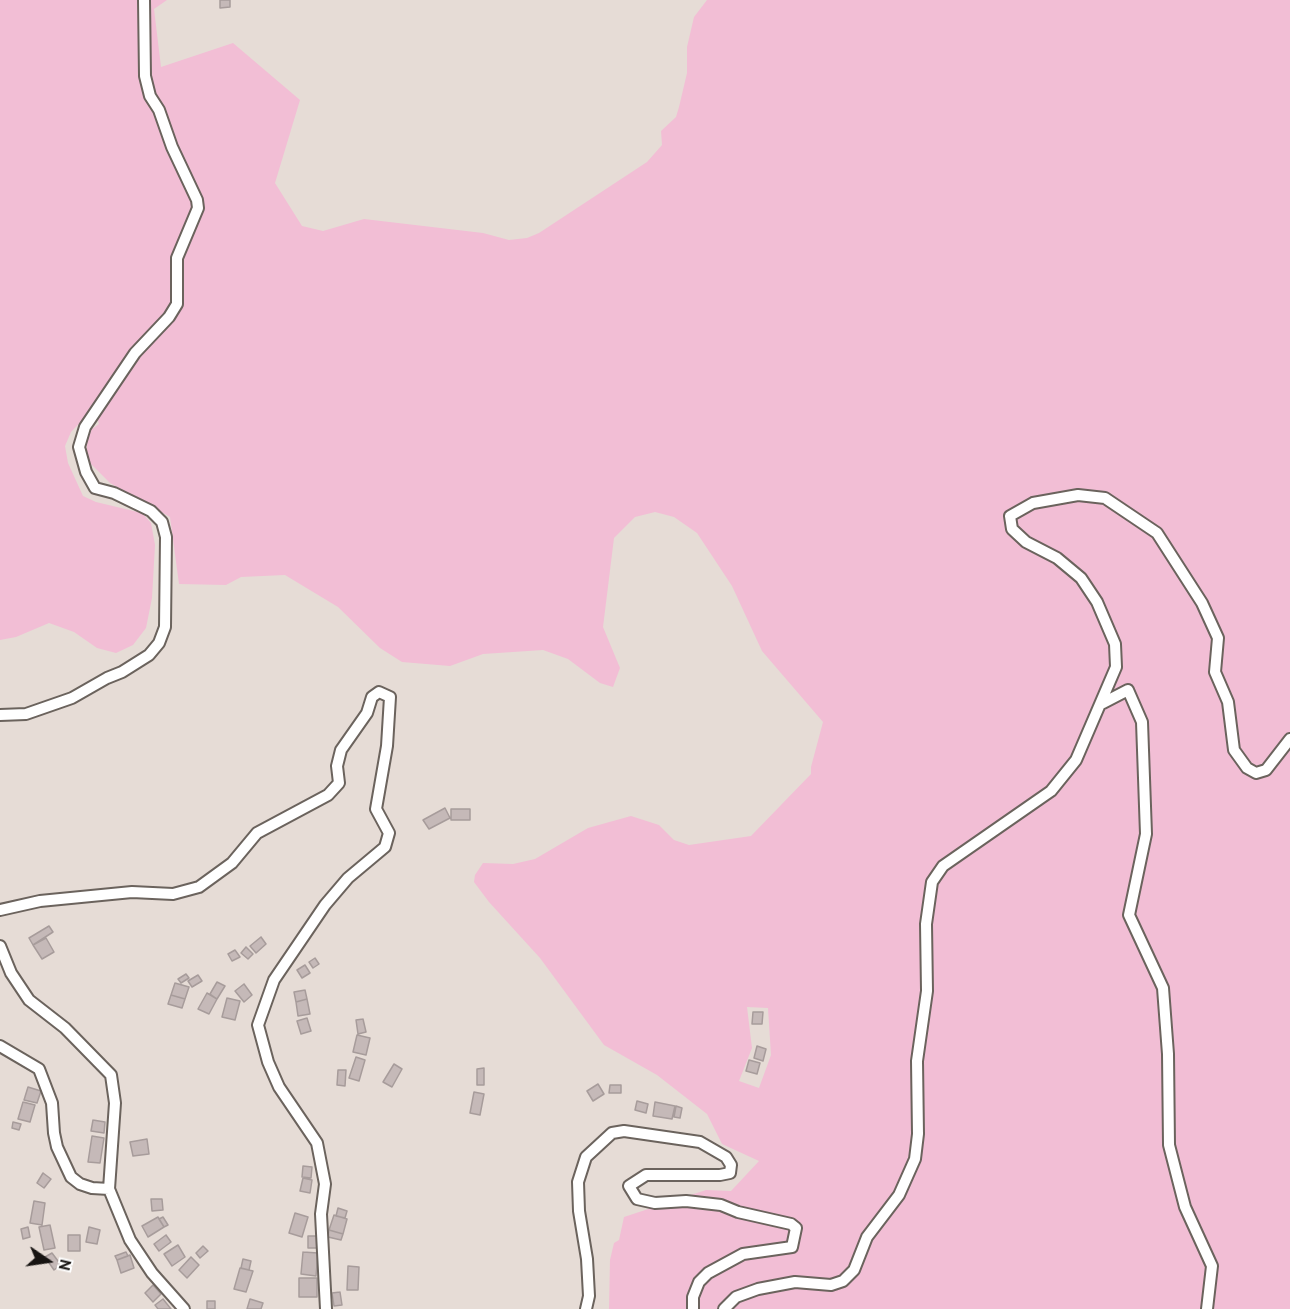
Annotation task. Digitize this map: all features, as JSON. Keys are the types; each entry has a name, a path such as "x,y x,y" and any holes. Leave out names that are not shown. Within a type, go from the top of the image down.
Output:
{"street":[{"path":"0,715 26,714 72,698 122,672 149,655 159,643 165,627 166,537 162,522 151,511 114,493 95,488 86,472 79,447 85,427 135,353 169,317 177,304 177,258 198,208 197,200 159,110 150,96 145,76 144,0"},
{"path":"724,1309 736,1297 758,1289 795,1282 831,1285 843,1281 854,1270 867,1237 899,1195 915,1159 918,1134 918,1061 927,991 926,924 932,882 943,866 1051,791 1076,760 1103,703 1116,668 1115,644 1097,602 1081,578 1057,558 1026,542 1012,529 1010,516 1033,503 1078,495 1105,498 1157,533 1202,603 1218,638 1215,672 1228,702 1234,750 1247,768 1256,773 1266,770 1290,739"},
{"path":"1103,703 1128,690 1142,722 1146,834 1129,915 1163,988 1168,1054 1169,1145 1185,1207 1212,1266 1207,1309"},
{"path":"0,910 40,901 132,892 173,894 199,887 232,863 257,833 328,795 339,783 337,766 341,750 367,713 372,697 379,692 390,697 387,746 376,809 389,833 385,847 348,878 325,905 274,980 258,1025 268,1062 279,1087 317,1143 324,1184 321,1214 326,1309"},
{"path":"0,946 11,973 29,1000 65,1028 111,1075 115,1103 109,1189 130,1240 152,1274 184,1309"},
{"path":"0,1046 39,1068 52,1103 57,1148 71,1177 80,1184 92,1188 109,1189"},
{"path":"586,1309 589,1296 587,1259 579,1211 578,1182 586,1157 612,1133 624,1131 700,1142 726,1157 731,1165 730,1173 720,1175 646,1175 629,1186 637,1199 655,1203 687,1201 721,1205 792,1224 796,1228 792,1247 743,1254 708,1273 699,1282 693,1297 693,1309"}],"shaded area":[{"path":"0,0 167,0 154,9 161,67 233,43 300,100 275,183 302,226 323,231 364,219 483,233 509,240 527,238 539,233 647,162 662,145 661,131 676,117 679,107 687,73 687,47 694,17 707,0 1290,0 1290,1309 609,1309 610,1260 614,1243 619,1240 624,1217 706,1190 731,1191 759,1161 722,1144 707,1114 657,1075 604,1045 540,958 474,882 475,875 483,863 513,864 535,859 588,828 631,816 659,825 674,840 689,845 751,836 811,774 823,722 762,651 732,586 697,533 674,517 655,512 635,517 614,538 603,627 620,668 613,687 600,683 568,659 543,650 483,654 450,666 402,662 380,648 338,607 285,575 241,577 226,585 179,584 170,517 110,483 86,459 88,432 99,424 94,408 71,432 65,446 68,463 83,496 96,502 142,513 151,523 155,545 152,598 146,628 133,645 116,653 97,648 74,632 49,623 16,637 0,640","holes":["747,1007 768,1008 771,1055 759,1088 739,1081 752,1048"]}],"building":[{"path":"220,0 230,0 230,7 220,8"},
{"path":"445,808 450,818 429,829 423,820"},
{"path":"451,809 470,809 470,820 451,820"},
{"path":"49,926 53,932 33,945 29,938"},
{"path":"261,937 266,944 256,953 250,946"},
{"path":"46,938 54,952 42,959 33,945"},
{"path":"246,947 253,954 248,959 241,953"},
{"path":"235,950 240,957 232,961 228,954"},
{"path":"315,958 319,964 313,968 309,962"},
{"path":"305,965 310,973 302,978 297,970"},
{"path":"186,974 189,978 181,983 178,979"},
{"path":"198,975 202,981 192,987 188,981"},
{"path":"217,982 225,986 217,999 210,994"},
{"path":"175,983 189,987 185,999 171,995"},
{"path":"244,984 252,995 244,1002 235,991"},
{"path":"305,990 307,999 296,1002 294,992"},
{"path":"207,993 217,999 209,1014 198,1009"},
{"path":"171,995 185,999 182,1008 168,1004"},
{"path":"227,998 240,1001 235,1020 222,1017"},
{"path":"307,999 310,1014 298,1016 296,1002"},
{"path":"753,1012 763,1012 762,1024 752,1024"},
{"path":"307,1018 311,1031 301,1034 297,1021"},
{"path":"363,1019 366,1032 358,1034 356,1020"},
{"path":"357,1035 370,1038 366,1055 353,1052"},
{"path":"757,1046 766,1049 763,1061 754,1058"},
{"path":"356,1057 365,1060 359,1081 349,1078"},
{"path":"749,1060 760,1063 757,1074 746,1071"},
{"path":"394,1064 402,1069 392,1087 383,1082"},
{"path":"484,1068 484,1085 477,1085 477,1069"},
{"path":"338,1070 346,1070 345,1086 337,1085"},
{"path":"598,1084 604,1094 593,1101 587,1091"},
{"path":"610,1085 621,1085 621,1093 609,1093"},
{"path":"28,1087 41,1091 37,1103 24,1100"},
{"path":"474,1092 484,1094 480,1115 470,1113"},
{"path":"637,1101 648,1104 646,1113 635,1110"},
{"path":"23,1102 35,1105 30,1122 18,1119"},
{"path":"655,1102 675,1106 672,1119 653,1116"},
{"path":"676,1106 682,1108 680,1118 674,1117"},
{"path":"93,1120 105,1122 104,1133 91,1131"},
{"path":"13,1122 21,1124 19,1130 12,1128"},
{"path":"92,1136 104,1138 100,1163 88,1162"},
{"path":"147,1139 149,1154 133,1156 130,1142"},
{"path":"303,1166 312,1167 311,1178 302,1177"},
{"path":"43,1173 51,1179 44,1188 37,1183"},
{"path":"303,1178 312,1180 310,1193 300,1191"},
{"path":"151,1199 162,1199 163,1210 152,1211"},
{"path":"34,1201 45,1203 42,1225 30,1223"},
{"path":"338,1208 347,1211 345,1218 336,1216"},
{"path":"295,1213 308,1217 302,1237 289,1233"},
{"path":"334,1215 347,1219 343,1234 329,1230"},
{"path":"158,1217 164,1227 148,1237 142,1226"},
{"path":"163,1217 168,1225 164,1227 159,1219"},
{"path":"50,1225 55,1248 44,1250 39,1227"},
{"path":"28,1227 30,1237 23,1239 21,1229"},
{"path":"89,1227 100,1230 97,1244 86,1242"},
{"path":"329,1230 343,1234 341,1240 328,1237"},
{"path":"68,1235 80,1235 80,1251 68,1251"},
{"path":"166,1235 171,1242 159,1251 154,1244"},
{"path":"308,1236 317,1236 317,1248 308,1248"},
{"path":"178,1245 185,1257 172,1266 164,1254"},
{"path":"203,1246 208,1251 200,1258 196,1253"},
{"path":"126,1252 128,1256 117,1260 115,1256"},
{"path":"303,1252 318,1253 316,1276 301,1274"},
{"path":"52,1253 61,1265 54,1270 45,1257"},
{"path":"130,1255 134,1268 121,1273 117,1260"},
{"path":"191,1257 199,1265 187,1278 179,1270"},
{"path":"243,1259 251,1261 249,1270 241,1268"},
{"path":"348,1266 359,1267 358,1290 347,1290"},
{"path":"240,1268 253,1271 246,1292 234,1289"},
{"path":"299,1278 317,1278 317,1297 299,1297"},
{"path":"153,1285 161,1294 153,1302 145,1293"},
{"path":"340,1292 342,1305 334,1306 332,1293"},
{"path":"163,1299 171,1309 158,1309 155,1305"},
{"path":"250,1299 263,1303 261,1309 247,1309"},
{"path":"207,1301 215,1301 215,1309 207,1309"}]}
